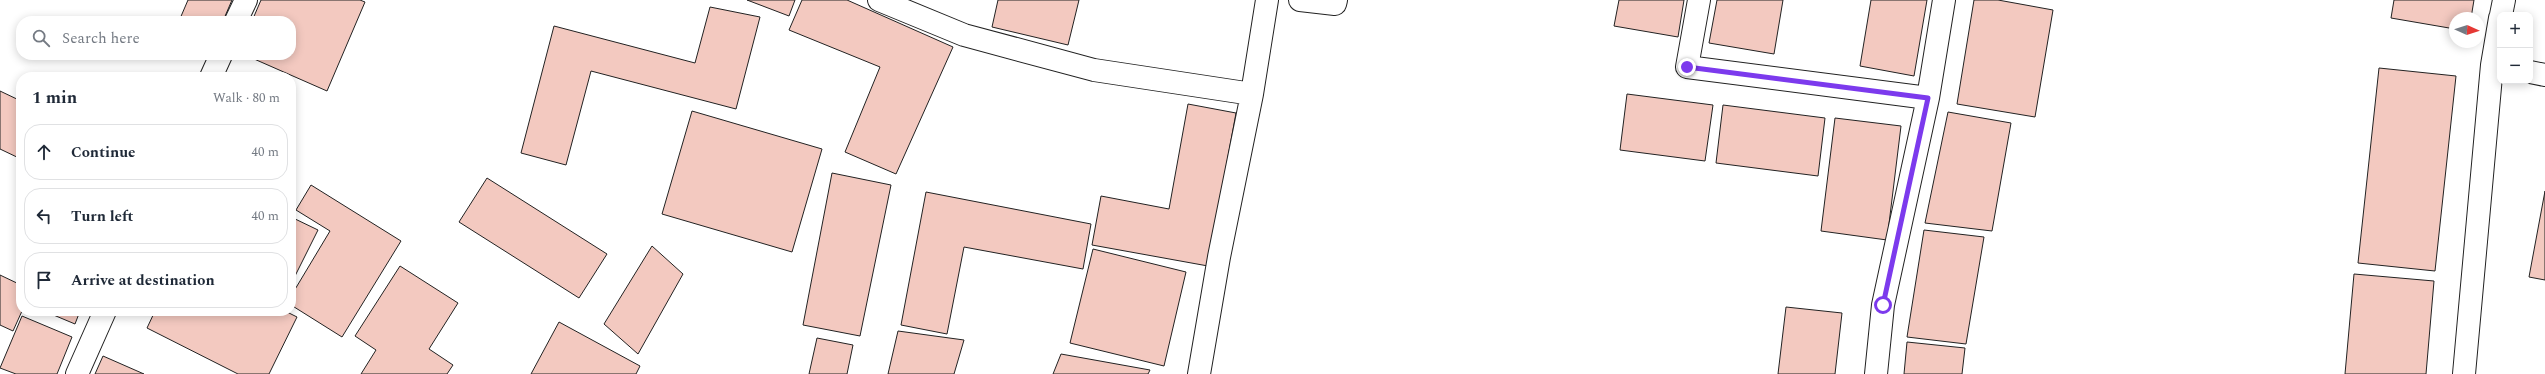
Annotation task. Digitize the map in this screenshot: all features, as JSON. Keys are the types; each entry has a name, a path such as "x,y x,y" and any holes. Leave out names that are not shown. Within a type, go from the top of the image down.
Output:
{"street":[{"path":"238,16 246,0"},
{"path":"879,0 964,35 1094,70 1252,94"},
{"path":"1199,374 1219,257 1252,94 1267,0"},
{"path":"1300,0 1335,4 1336,0"},
{"path":"1699,0 1687,67 1928,98"},
{"path":"1876,374 1883,305 1928,98 1944,0"},
{"path":"2502,12 2504,0"},
{"path":"2464,374 2498,48"},
{"path":"213,72 219,60"},
{"path":"2533,73 2545,75"},
{"path":"77,374 103,316"}],"building":[{"path":"188,0 232,0 225,16 181,16"},
{"path":"261,0 360,0 365,2 327,91 296,77 296,72 284,72 256,60 296,60 296,16 254,16"},
{"path":"747,0 795,0 789,16"},
{"path":"802,0 847,0 953,47 896,174 845,152 880,67 789,30"},
{"path":"998,0 1079,0 1068,45 992,27"},
{"path":"1619,0 1684,0 1678,37 1614,26"},
{"path":"1717,0 1783,0 1774,54 1709,43"},
{"path":"1871,0 1927,0 1914,76 1860,66"},
{"path":"1974,0 1998,0 2053,10 2035,117 1957,104"},
{"path":"2394,0 2474,0 2472,12 2449,12 2449,28 2391,18"},
{"path":"710,7 760,17 736,109 591,71 566,165 521,153 554,26 695,63"},
{"path":"2379,68 2456,76 2435,271 2358,263"},
{"path":"0,91 16,99 16,157 0,149"},
{"path":"1627,94 1713,105 1705,161 1620,150"},
{"path":"1188,104 1236,113 1208,266 1092,245 1101,196 1169,209"},
{"path":"1723,105 1825,118 1818,176 1716,163"},
{"path":"692,111 822,149 792,252 662,214"},
{"path":"1948,112 2011,123 1992,231 1925,223"},
{"path":"1835,118 1901,126 1887,240 1821,231"},
{"path":"832,173 891,185 860,336 803,325"},
{"path":"487,178 607,254 579,298 459,222"},
{"path":"311,185 401,241 342,337 296,308 296,288 330,231 296,210"},
{"path":"2545,191 2545,280 2529,277"},
{"path":"926,192 1091,224 1083,269 964,247 947,334 901,325"},
{"path":"296,219 318,230 296,274"},
{"path":"1924,230 1984,237 1966,344 1907,337"},
{"path":"652,246 683,274 638,354 604,324"},
{"path":"1093,249 1186,272 1164,366 1070,343"},
{"path":"400,266 458,303 429,349 453,365 447,374 361,374 376,350 355,336"},
{"path":"2354,274 2434,281 2426,374 2345,374"},
{"path":"0,275 16,283 16,316 20,316 13,331 0,325"},
{"path":"1786,307 1842,313 1835,374 1778,374"},
{"path":"22,316 72,337 57,374 16,374 0,368"},
{"path":"56,316 78,316 75,324"},
{"path":"153,316 297,317 269,374 238,374 147,328"},
{"path":"559,322 640,366 636,374 531,374"},
{"path":"898,331 964,340 954,374 888,374"},
{"path":"817,338 853,345 847,374 809,374"},
{"path":"1907,342 1965,348 1962,374 1904,374"},
{"path":"1061,354 1150,370 1148,374 1053,374"},
{"path":"103,356 144,374 95,374"}],"route":[{"path":"1687,67 1928,98 1883,305"}]}
